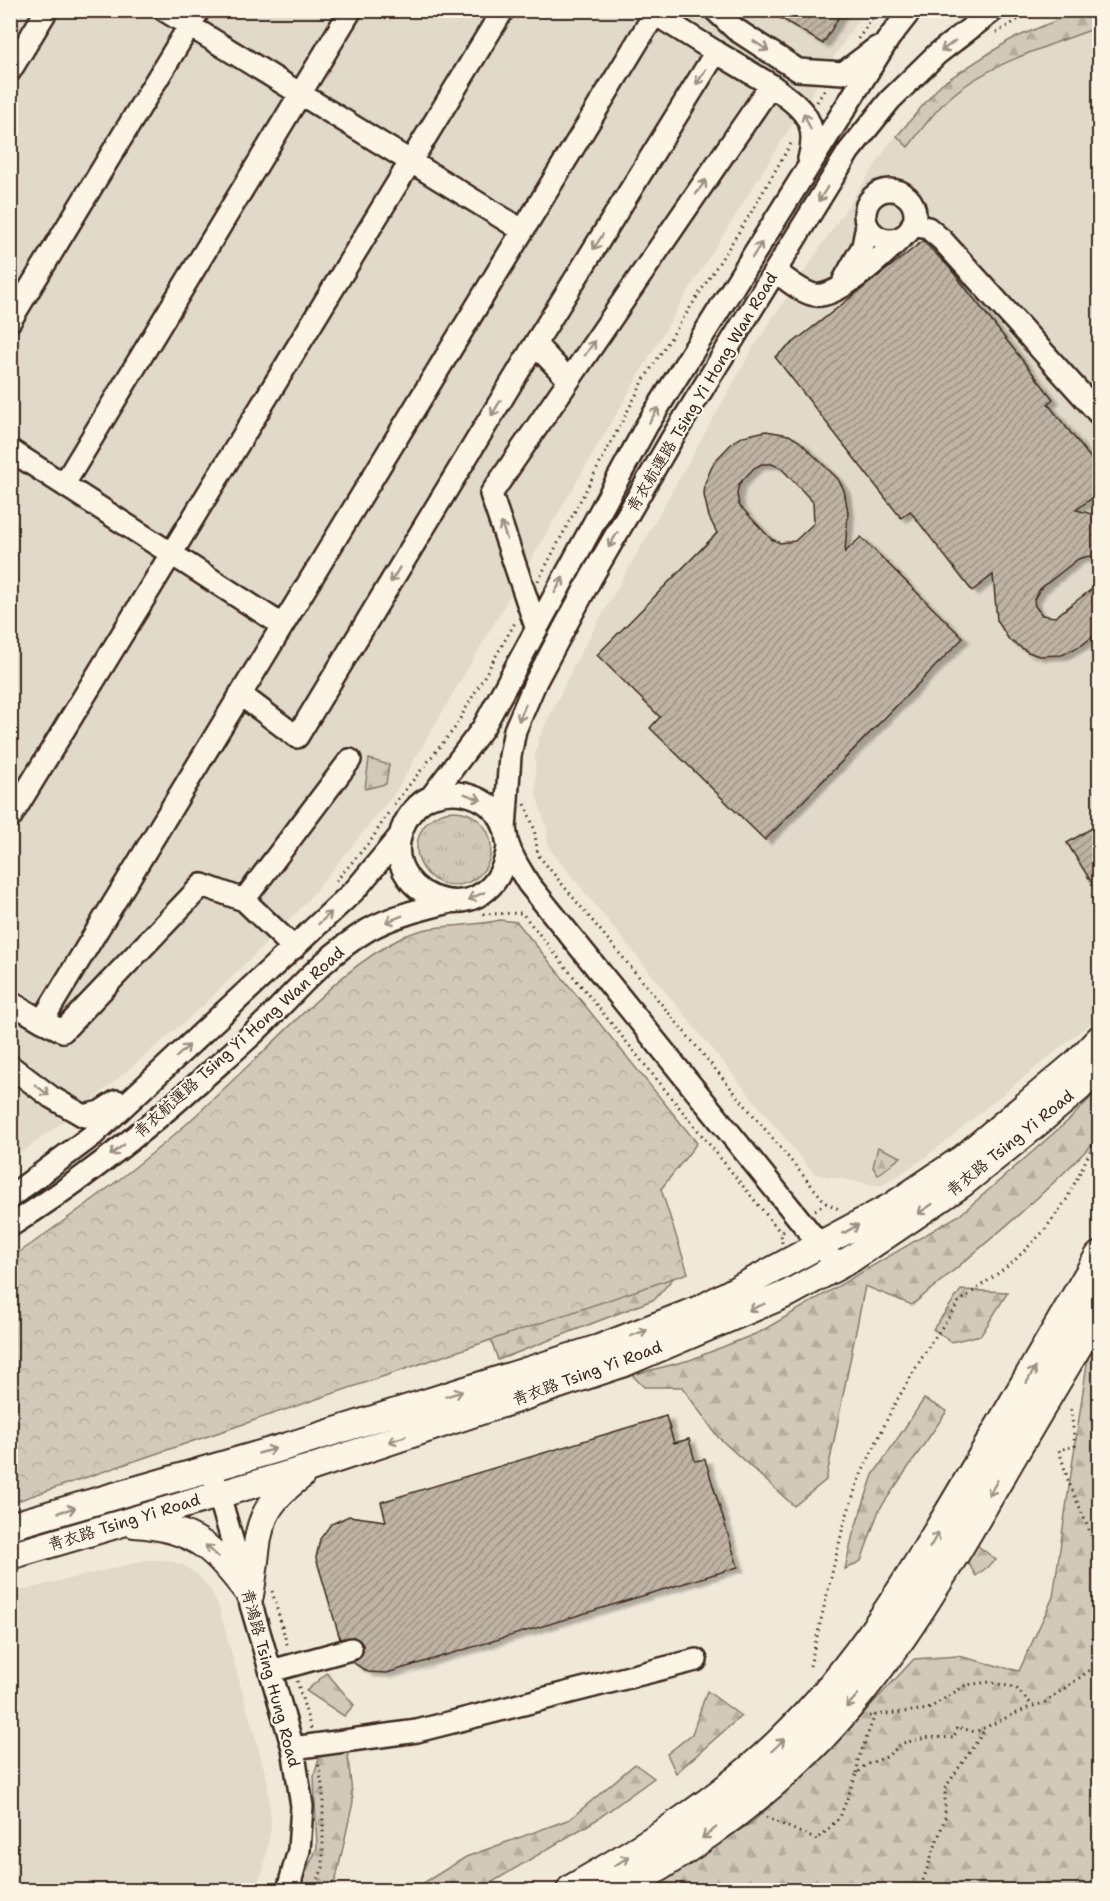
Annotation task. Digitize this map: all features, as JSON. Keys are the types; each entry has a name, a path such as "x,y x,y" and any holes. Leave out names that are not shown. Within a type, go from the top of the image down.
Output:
{"highway":[{"path":"620,1890 702,1839 757,1796 826,1730 888,1656 946,1568 1100,1257"},
{"path":"572,1890 677,1826 747,1773 812,1710 842,1677 1100,1307"}],"main road":[{"name":"青衣路 Tsing Yi Road","path":"10,1527 211,1468 599,1348 702,1308 892,1206 963,1158 1076,1063 1100,1038"},
{"name":"青衣路 Tsing Yi Road","path":"10,1556 313,1467 622,1364 789,1293 851,1259 962,1184 1079,1088 1100,1065"},
{"path":"250,1595 263,1516 281,1491 313,1467"},
{"path":"120,1523 164,1526 195,1539 220,1559 250,1595"}],"street":[{"path":"10,71 47,10"},
{"path":"164,10 194,18 300,94 522,230"},
{"path":"64,484 351,10"},
{"path":"10,818 173,555 503,10"},
{"path":"715,10 735,29 798,70 843,73 889,38"},
{"name":"青衣航運路 Tsing Yi Hong Wan Road","path":"431,796 483,728 647,425 889,38 911,10"},
{"name":"青衣航運路 Tsing Yi Hong Wan Road","path":"507,838 510,756 515,730 536,681 591,578 654,470 849,151 890,100 936,54 994,10"},
{"path":"42,1021 656,12 771,85 802,109 815,138 806,172"},
{"path":"10,321 194,18"},
{"path":"240,694 297,737 535,344 716,52"},
{"path":"536,627 491,494 771,85"},
{"path":"775,271 814,295 829,294 841,286 880,258 908,230 914,209 911,201 905,195 890,189 881,191 869,201 865,208 867,225 863,246 841,286"},
{"path":"867,225 879,237 895,239 908,230 928,228 942,240 1100,415"},
{"path":"535,344 568,379"},
{"path":"10,450 282,625"},
{"path":"244,900 350,760"},
{"path":"507,838 506,864 497,881 484,892 468,900 450,902 432,898 411,881 399,856 399,837 405,820 416,807 431,796 448,792 466,794 483,801 496,813 528,883 837,1266"},
{"name":"青衣航運路 Tsing Yi Hong Wan Road","path":"10,1197 93,1135 362,883 399,837"},
{"path":"497,881 528,883"},
{"path":"10,1002 63,1031 202,885 244,900 294,948"},
{"name":"青衣航運路 Tsing Yi Hong Wan Road","path":"10,1226 67,1189 160,1116 260,1027 325,961 349,943 370,929 399,917 450,902"},
{"path":"10,1066 51,1097 84,1116 100,1112 140,1091"},
{"name":"青鴻路 Tsing Hung Road","path":"211,1468 293,1748 302,1806 299,1850 288,1890"},
{"path":"271,1671 351,1649"},
{"path":"293,1748 417,1731 696,1660"}],"path":[{"path":"858,40 878,10"},
{"path":"993,35 1034,10"},
{"path":"334,884 372,839 405,788 454,729 527,601 645,378 749,216 836,72"},
{"path":"525,796 538,855 826,1203"},
{"path":"522,913 781,1233"},
{"path":"810,1666 849,1508 858,1480 893,1407 927,1349 959,1302 1012,1263 1044,1231 1068,1199 1100,1131"},
{"path":"1071,1409 1076,1446 1059,1450 1068,1480 1100,1556"},
{"path":"856,1775 865,1765 886,1757 903,1743 930,1737 954,1738 957,1727 975,1732 1044,1703 1100,1663"},
{"path":"861,1716 928,1708 966,1685 990,1682 1016,1688 1033,1706"},
{"path":"766,1817 816,1840 840,1817 875,1715"},
{"path":"916,1890 922,1883 945,1818 945,1788 985,1729"}],"shaded area":[{"path":"11,11 863,11 685,296 395,793 302,907 203,1006 95,1098 11,1160"},
{"path":"1077,11 1099,11 1099,1016 926,1157 882,1186 814,1174 548,847 547,829 536,794 535,756 539,738 575,663 753,348 890,143 931,101 1002,48"},
{"path":"147,1560 165,1560 183,1565 198,1575 210,1589 218,1605 268,1783 271,1827 263,1871 254,1890 11,1890 11,1593"}],"green space":[{"path":"1078,11 1099,11 1099,27 1016,58 976,78 943,104 908,147 897,136 941,84 1010,40"},
{"path":"369,759 389,765 386,784 365,789"},
{"path":"447,811 461,811 475,817 485,827 491,841 489,862 475,879 461,885 447,885 433,879 423,869 417,855 417,841 423,827 433,817"},
{"path":"500,920 517,922 697,1143 661,1189 688,1273 11,1503 11,1258 129,1172 167,1141 322,995 360,964 415,932"},
{"path":"1098,1090 1099,1137 1032,1203 961,1265 912,1305 865,1286 826,1480 794,1506 718,1437 682,1387 644,1387 632,1375 690,1360 760,1332 961,1214 1070,1119"},
{"path":"878,1147 901,1157 878,1175 873,1167"},
{"path":"675,1276 655,1299 498,1360 489,1334"},
{"path":"1099,1281 1099,1890 641,1890 753,1822 831,1748 914,1659 958,1656 1019,1671 1053,1597"},
{"path":"961,1290 1008,1292 981,1335 951,1342 933,1329"},
{"path":"924,1399 947,1411 879,1510 861,1561 845,1569 853,1534 873,1475"},
{"path":"977,1545 996,1560 976,1576 964,1556"},
{"path":"327,1673 354,1705 344,1716 306,1691"},
{"path":"707,1691 741,1716 676,1773 667,1754 692,1734"},
{"path":"347,1749 353,1802 336,1879 329,1890 298,1890 317,1848 314,1776 321,1750"},
{"path":"635,1764 654,1778 596,1820 479,1890 412,1890 466,1857 570,1819"}],"building":[{"path":"768,10 843,10 823,44"},
{"path":"923,241 949,267 1053,399 1048,404 1100,470 1100,492 1076,510 1100,516 1100,559 1089,556 1078,559 1040,589 1034,599 1035,606 1042,615 1055,617 1100,583 1100,631 1082,645 1062,655 1039,656 1009,640 997,620 993,575 972,591 910,511 901,518 775,357"},
{"path":"766,431 789,435 799,441 838,479 844,490 848,512 845,552 861,537 963,638 765,840 650,728 660,717 597,655 717,533 709,517 704,495 705,483 714,462 734,441","holes":["762,464 772,464 781,468 813,502 814,523 795,541 780,543 771,539 739,505 737,494 739,484 754,468"]},
{"path":"1100,823 1100,896 1067,843"},
{"path":"666,1416 674,1443 689,1439 695,1461 705,1459 738,1567 387,1673 368,1672 352,1662 360,1657 363,1645 354,1637 340,1639 316,1558 320,1539 331,1524 349,1516 386,1521 381,1502"}]}
